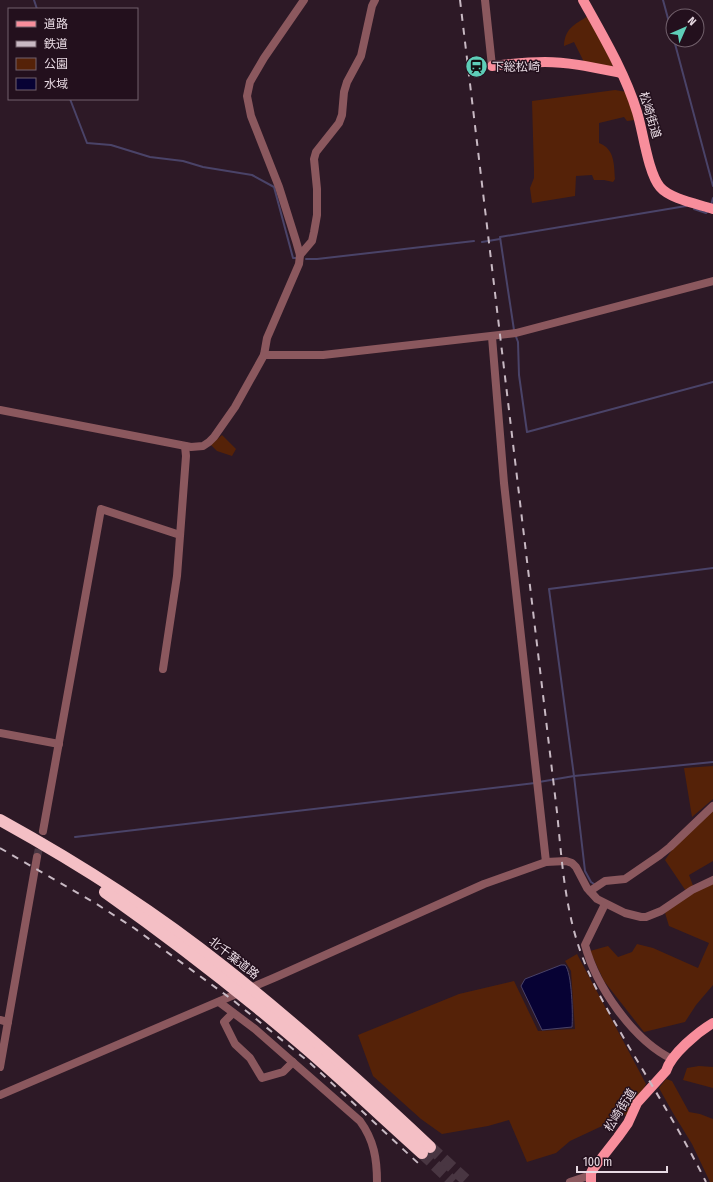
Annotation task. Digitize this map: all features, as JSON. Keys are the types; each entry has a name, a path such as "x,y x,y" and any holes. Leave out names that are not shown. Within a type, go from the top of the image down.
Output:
{"highway":[{"name":"北千葉道路","path":"0,821 50,847 130,899 220,971 285,1016 332,1065 384,1104 426,1150"}],"main road":[{"name":"松崎街道","path":"583,0 621,73 637,112 651,167 658,184 665,192 672,196 713,209"},
{"path":"492,66 555,62 594,67 621,73"},
{"path":"672,1059 684,1046 713,1023"},
{"name":"松崎街道","path":"591,1180 593,1169 628,1123 637,1103 666,1071 672,1059"}],"street":[{"path":"0,410 191,447 203,446 214,437 235,407 264,355 267,338 299,264 300,255 279,187 251,116 247,96 250,82 264,58 304,0"},
{"path":"300,255 312,241 317,215 317,189 314,159 316,152 339,123 342,115 344,92 347,82 361,56 372,6 375,0"},
{"path":"485,0 492,66"},
{"path":"264,355 323,355 492,337 516,333 713,281"},
{"path":"492,337 504,483 546,862"},
{"path":"163,669 177,576 186,456 185,446"},
{"path":"43,831 101,509 180,535"},
{"path":"0,733 59,744"},
{"path":"590,891 605,881 625,879 660,855 713,806"},
{"path":"0,1067 4,1021 37,857"},
{"path":"0,1095 219,1002 484,884 546,862 566,861 574,865 584,883 597,899 630,915 646,917 661,911 692,890 713,880"},
{"path":"605,904 598,920 590,931 585,945 587,954 602,986 637,1034 646,1042 672,1059"},
{"path":"219,1002 255,1029 350,1112 366,1129 371,1138 376,1157 377,1182"},
{"path":"233,1013 224,1022 235,1044 250,1058 262,1078 283,1072 293,1062"},
{"path":"570,1182 585,1178 591,1180"}],"green space":[{"path":"588,16 613,65 610,68 584,62 574,42 564,46 568,31"},
{"path":"615,90 627,92 635,120 627,121 624,117 599,123 599,143 608,149 613,158 615,179 613,182 594,180 592,175 576,176 575,196 532,203 530,188 534,178 534,171 532,101"},
{"path":"222,435 236,449 232,456 217,451 211,445"},
{"path":"713,766 713,799 692,817 684,768"},
{"path":"713,810 713,861 689,875 695,891 713,883 713,985 696,1005 685,1022 644,1032 604,981 590,951 608,946 618,957 632,952 637,944 653,948 698,968 709,943 669,926 665,913 688,894 665,860 674,847"},
{"path":"577,954 646,1084 632,1112 570,1141 556,1153 527,1162 509,1120 488,1126 442,1134 421,1119 373,1076 358,1035 459,994 514,981 538,1031 575,1029 571,971 565,961"},
{"path":"699,1066 713,1067 713,1088 683,1080 687,1068"},
{"path":"666,1079 672,1081 689,1112 713,1119 713,1182 710,1182 692,1144 659,1088"}],"water":[{"path":"561,965 565,965 567,969 571,985 572,1027 542,1030 521,986 525,979"}],"waterway":[{"path":"34,0 37,8"},
{"path":"663,0 665,8"},
{"path":"676,48 713,186"},
{"path":"70,100 87,143 111,145 150,157 183,161 203,167 252,175 274,187 293,258 296,258"},
{"path":"711,205 713,198"},
{"path":"514,330 500,237 686,206"},
{"path":"694,209 706,213 708,211"},
{"path":"482,242 500,239"},
{"path":"306,259 474,241"},
{"path":"515,334 518,342 519,375 527,432 713,382"},
{"path":"594,884 591,882 585,871 549,589 713,568"},
{"path":"539,782 574,776 713,762"},
{"path":"75,837 535,783"}],"tunnel":[{"path":"37,857 43,831"},
{"path":"430,1147 468,1182"},
{"path":"422,1153 453,1182"}],"railway":[{"path":"460,0 568,906 572,925 584,961 594,984 679,1131 706,1182"},
{"path":"0,848 95,903 134,928 234,1001 310,1063 418,1163"}],"place":[{"name":"下総松崎","path":"477,67"}]}
